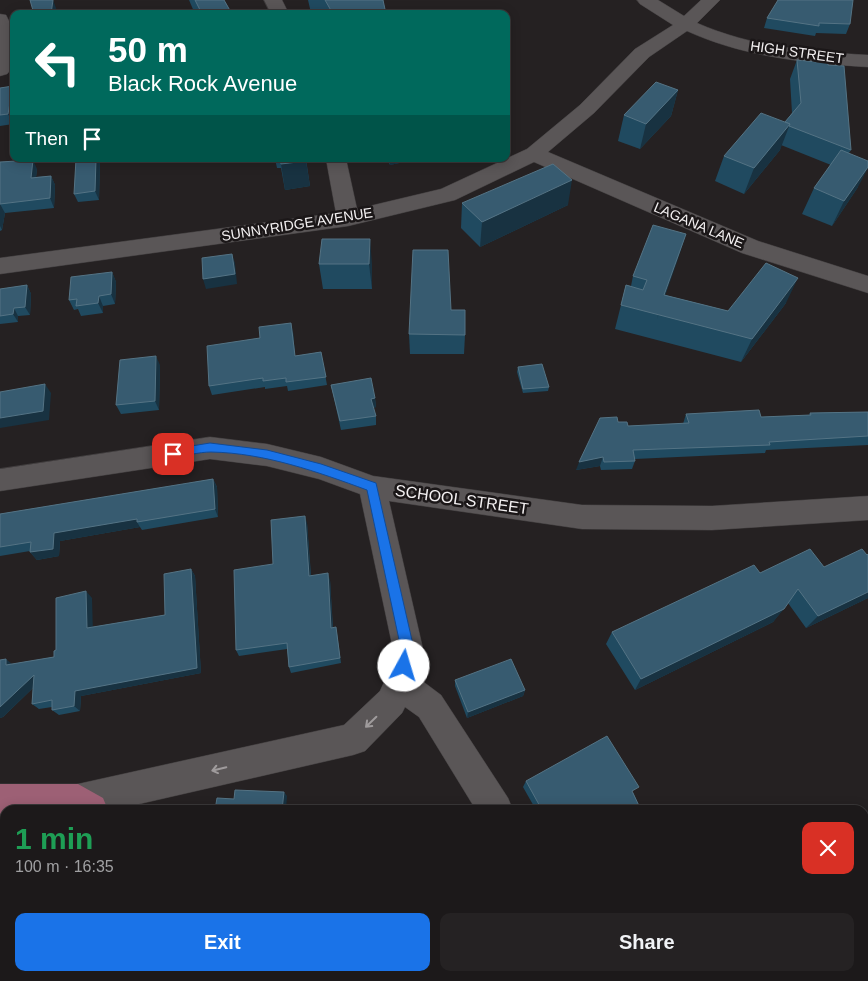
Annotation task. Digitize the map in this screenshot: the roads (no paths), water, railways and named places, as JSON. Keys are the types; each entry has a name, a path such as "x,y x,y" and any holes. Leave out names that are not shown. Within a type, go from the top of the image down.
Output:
{"main road":[{"path":"0,801 84,805"}],"street":[{"name":"HIGH STREET","path":"646,0 686,24 725,39 768,51 826,59 868,61"},
{"name":"SUNNYRIDGE AVENUE","path":"0,266 348,219 447,195 534,154 587,109 642,53 686,24 712,0"},
{"path":"0,19 7,36 10,59 0,70"},
{"name":"LAGANA LANE","path":"534,154 750,247 868,285"},
{"path":"337,162 348,219"},
{"path":"0,480 210,448 267,455 321,468 372,487"},
{"name":"SCHOOL STREET","path":"84,805 353,739 391,702 400,683 408,649 372,487 582,517 712,518 868,508"},
{"path":"400,683 430,706 493,805"}]}
